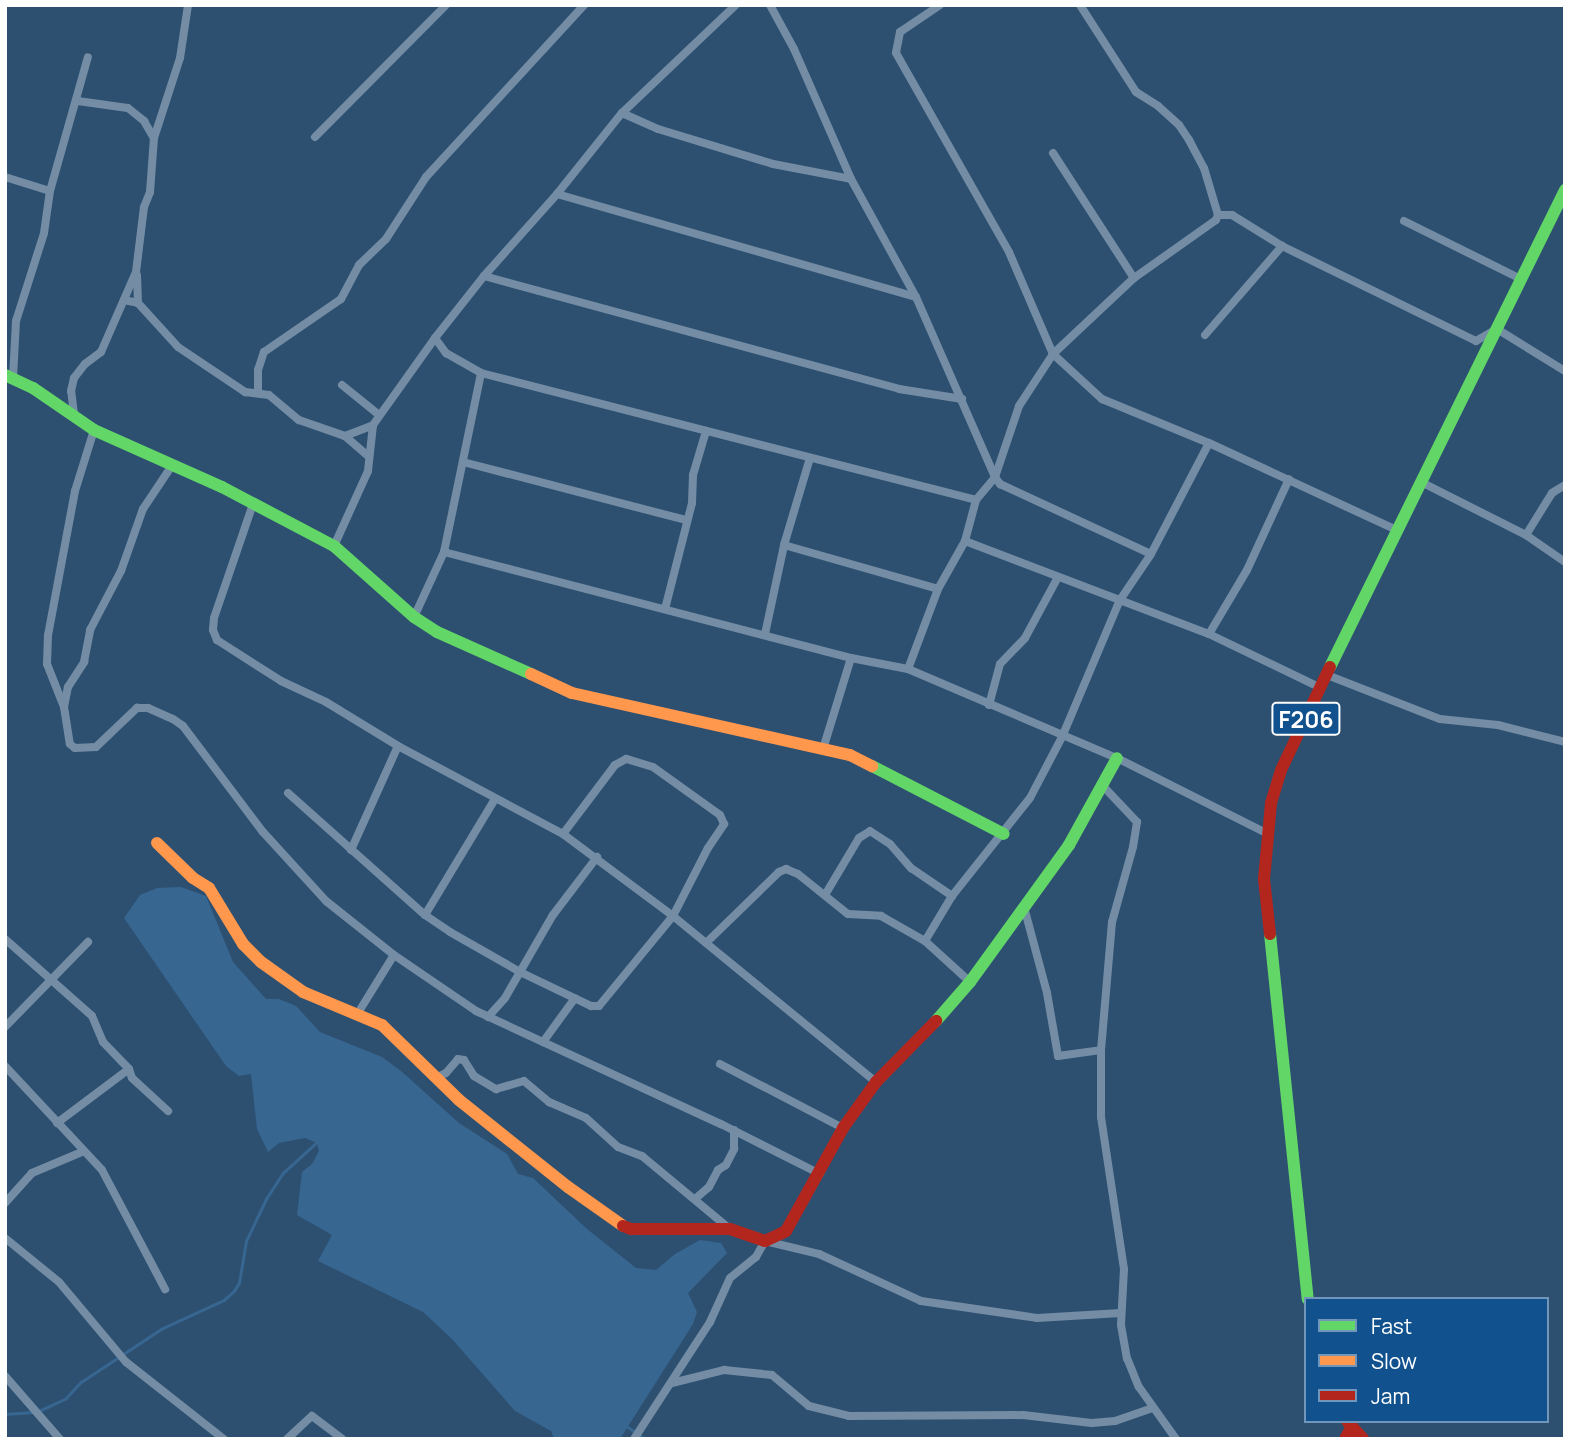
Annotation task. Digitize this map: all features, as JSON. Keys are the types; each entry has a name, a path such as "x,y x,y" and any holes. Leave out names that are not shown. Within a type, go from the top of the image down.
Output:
{"street":[{"path":"138,303 136,272 144,208 151,182 154,138 180,58 188,5"},
{"path":"315,137 446,5"},
{"path":"258,393 258,370 264,352 341,299 359,265 386,239 426,177 584,5"},
{"path":"334,546 368,471 367,455 373,425 435,338 484,276 558,194 622,113 736,5"},
{"path":"770,5 794,49 851,179 916,297 995,477 1000,484 1151,554"},
{"path":"940,5 900,32 896,53 1009,252 1053,354 1102,400 1209,443 1396,530"},
{"path":"908,669 938,589 965,541 976,500 995,477 1019,406 1053,354 1134,278 1216,220 1218,215 1203,168 1189,140 1179,125 1158,106 1136,92 1080,5"},
{"path":"88,57 78,101 50,191 44,233 16,321 9,377 74,414 94,430 173,464 334,546 414,617 437,632 572,693 707,721 849,755 1004,834"},
{"path":"78,101 128,108 137,114 154,138"},
{"path":"622,113 658,128 773,164 851,179"},
{"path":"1053,153 1134,278"},
{"path":"5,177 50,191"},
{"name":"F206","path":"1308,1297 1264,879 1266,833 1281,770 1396,530 1565,190"},
{"path":"558,194 916,297"},
{"path":"1218,215 1232,215 1282,246 1476,341 1497,328 1565,370"},
{"path":"1404,221 1521,279"},
{"path":"1205,335 1282,246"},
{"path":"74,414 71,391 74,378 85,364 101,352 136,272"},
{"path":"484,276 899,389 962,399"},
{"path":"124,300 138,303 178,348 245,391 269,395 299,419 345,436 367,455"},
{"path":"435,338 446,353 481,373 976,500"},
{"path":"414,617 444,552 481,373"},
{"path":"342,385 379,415"},
{"path":"345,436 373,425"},
{"path":"94,430 75,491 48,635 47,664 64,707 70,744 75,748 96,747 137,708 148,708 173,719 183,726 263,832 326,901 394,955 488,1017 734,1130 820,1174"},
{"path":"665,609 692,503 693,475 706,431"},
{"path":"925,941 952,896 1030,798 1062,737 1120,600 1151,554 1209,443"},
{"path":"765,634 784,545 810,458"},
{"path":"463,462 687,520"},
{"path":"64,707 68,687 84,662 90,630 121,571 143,509 173,464"},
{"path":"1209,634 1247,570 1289,479"},
{"path":"1422,482 1526,535 1565,562"},
{"path":"1526,535 1552,493 1565,485"},
{"path":"253,504 214,618 213,630 217,640 281,681 326,702 398,746 563,834 673,916 876,1082"},
{"path":"965,541 1209,634 1321,688"},
{"path":"784,545 938,589"},
{"path":"444,552 851,658 908,669 1116,758 1266,833"},
{"path":"989,705 1000,664 1025,638 1058,576"},
{"path":"822,749 851,658"},
{"path":"1327,675 1440,719 1498,725 1565,742"},
{"path":"351,850 398,746"},
{"path":"634,1439 710,1322 730,1278 756,1257 765,1241 786,1231 820,1174 843,1128 876,1082 916,1044 970,982 1069,845 1116,758"},
{"path":"288,793 425,915 520,972 591,1006 599,1006 673,916 708,848 724,824 720,815 653,767 626,759 615,765 563,834"},
{"path":"1102,785 1137,822 1133,847 1112,922 1101,1051 1101,1117 1124,1269 1121,1313 1127,1358 1152,1408 1176,1439"},
{"path":"425,915 495,799"},
{"path":"825,895 859,838 870,831 890,844 911,868 952,896"},
{"path":"157,843 193,878 209,888 243,944 261,962 303,992 358,1013 382,1026 438,1077 458,1100 568,1187 622,1225 631,1229 730,1229 819,1254 921,1301 1037,1318 1121,1313"},
{"path":"488,1017 505,998 553,915 597,857"},
{"path":"706,943 779,872 786,869 798,874 848,914 881,916 925,941 970,982"},
{"path":"1024,907 1047,992 1058,1056 1101,1051"},
{"path":"5,939 92,1016 103,1042 129,1069 132,1078 168,1111"},
{"path":"5,1027 88,942"},
{"path":"358,1013 394,955"},
{"path":"543,1042 575,998"},
{"path":"438,1077 446,1073 458,1059 464,1060 474,1076 496,1089 524,1081 549,1102 586,1118 618,1147 642,1156 730,1229"},
{"path":"720,1064 843,1128"},
{"path":"5,1066 84,1151 114,1188 165,1289"},
{"path":"57,1123 129,1069"},
{"path":"695,1199 709,1187 718,1170 726,1165 734,1149 734,1130"},
{"path":"5,1203 32,1174 84,1151"},
{"path":"5,1238 59,1282 126,1362 224,1439"},
{"path":"672,1383 724,1370 772,1375 809,1406 849,1416 1023,1415 1092,1423 1115,1421 1152,1408"},
{"path":"5,1376 60,1439"},
{"path":"287,1439 312,1416 342,1439"},
{"path":"1348,1429 1363,1439"}],"water":[{"path":"181,887 206,896 233,962 266,999 279,999 296,1006 320,1032 382,1057 459,1123 507,1154 518,1174 533,1178 587,1229 636,1268 656,1270 675,1254 700,1240 721,1243 727,1253 688,1293 697,1312 693,1324 620,1439 554,1439 551,1431 515,1411 452,1339 423,1312 318,1261 332,1235 297,1215 302,1172 312,1164 319,1151 317,1143 305,1138 279,1143 268,1152 257,1129 251,1074 239,1076 226,1066 124,918 140,895 157,888"}],"waterway":[{"path":"39,1411 65,1399 81,1382 161,1329 224,1300 234,1291 239,1283 246,1241 266,1199 283,1173 317,1142"},
{"path":"5,1414 33,1412"},
{"path":"628,1427 645,1439"}],"traffic: fast":[{"path":"1330,667 1565,190"},
{"path":"5,375 33,388 94,430 222,487 334,546 414,617 437,632 531,674"},
{"path":"936,1021 970,982 1069,845 1117,758"},
{"path":"872,766 1004,834"},
{"path":"1270,934 1308,1297"}],"traffic: slow":[{"path":"531,674 572,693 850,755 872,766"},
{"path":"157,843 193,878 209,888 243,944 261,962 303,992 382,1025 459,1100 568,1187 623,1226"}],"traffic: jam":[{"path":"1270,934 1264,879 1271,803 1281,770 1330,667"},
{"path":"623,1226 631,1229 730,1229 765,1241 786,1231 843,1128 876,1082 936,1021"},
{"path":"1349,1423 1363,1439"},
{"path":"1345,1439 1351,1428"}]}
